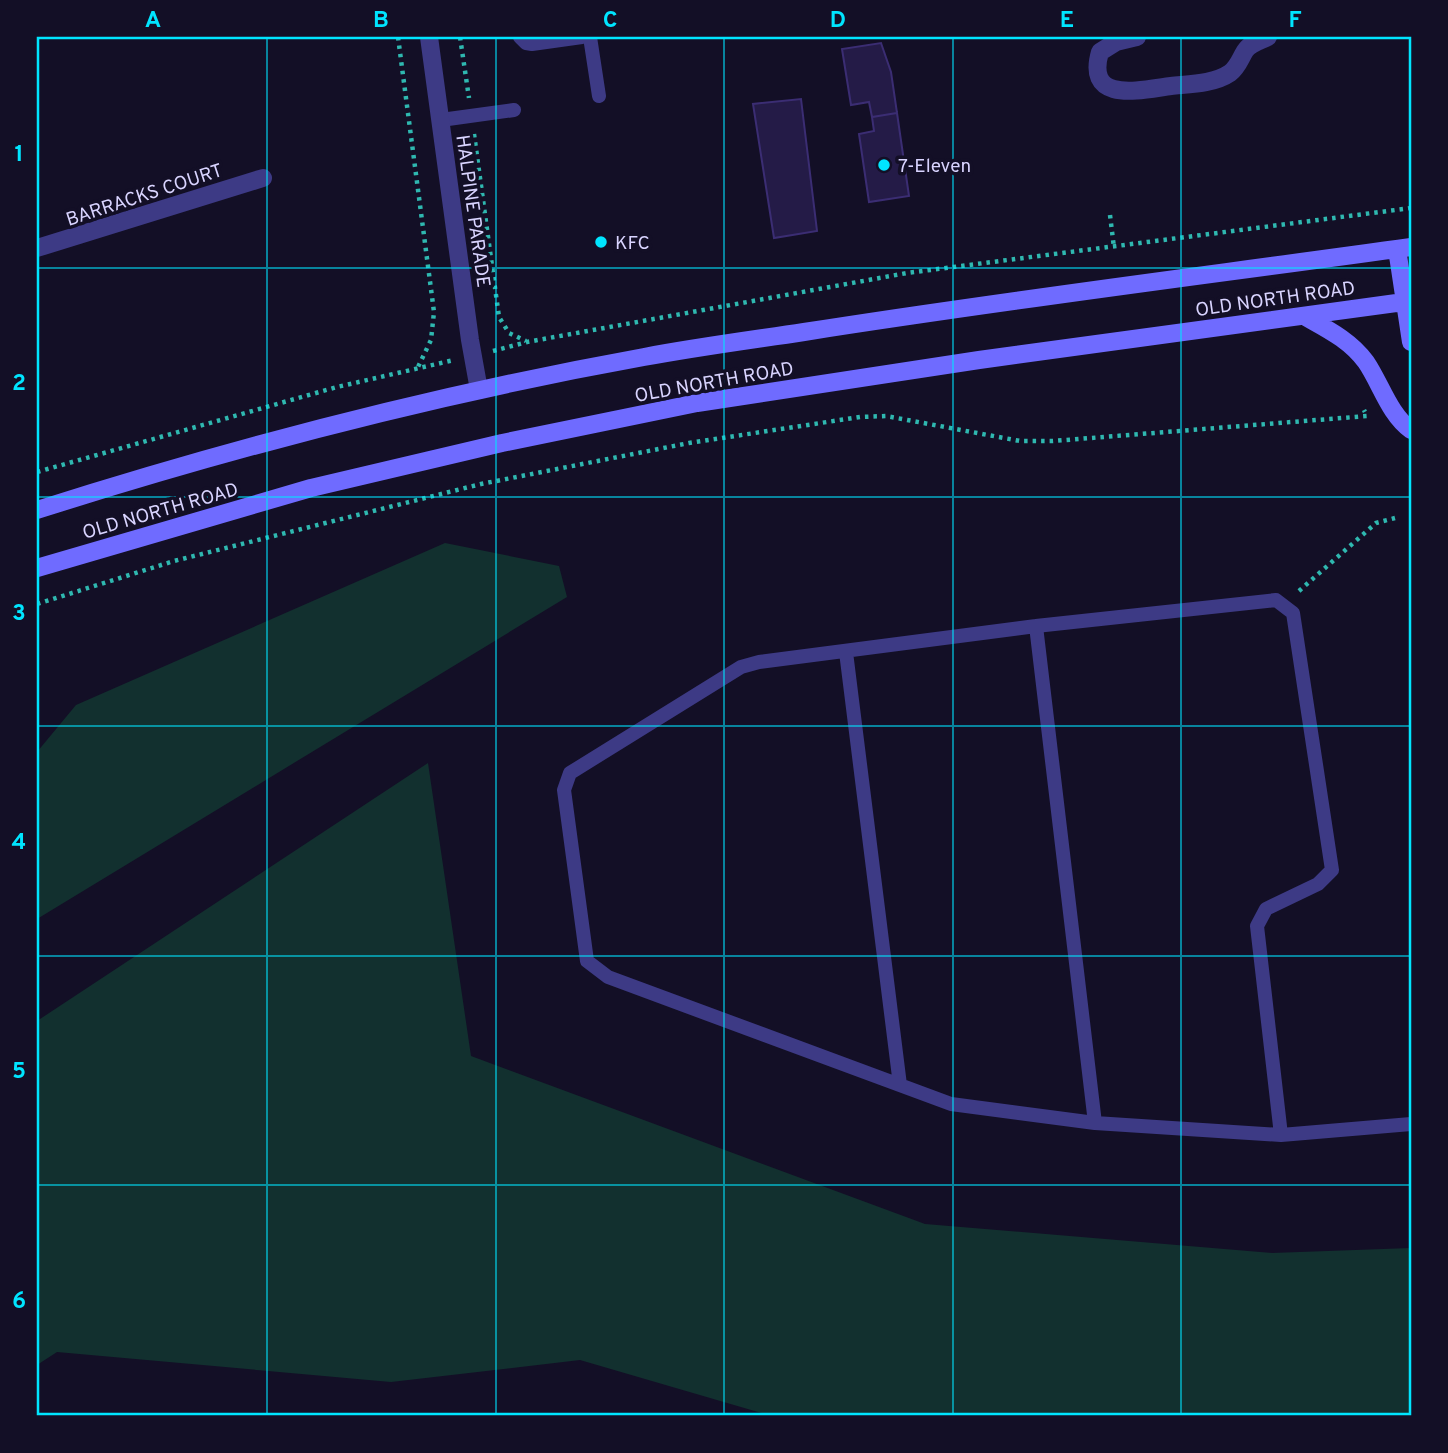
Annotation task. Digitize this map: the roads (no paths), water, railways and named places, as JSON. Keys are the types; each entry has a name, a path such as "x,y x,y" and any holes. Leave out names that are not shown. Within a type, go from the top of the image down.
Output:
{"main road":[{"name":"OLD NORTH ROAD","path":"37,510 133,479 241,449 479,390 644,357 935,312 1404,248"},
{"path":"1404,248 1411,342"},
{"name":"OLD NORTH ROAD","path":"37,568 311,488 502,443 698,402 979,360 1408,302"},
{"path":"1304,316 1345,339 1365,360 1400,422 1411,430"}],"street":[{"name":"HALPINE PARADE","path":"429,37 479,390"},
{"path":"1137,37 1116,42 1100,52 1098,77 1108,87 1126,92 1216,78 1228,74 1238,65 1247,41 1268,37"},
{"name":"BARRACKS COURT","path":"37,248 263,178"}],"lane":[{"path":"520,37 526,43 532,44 582,37"},
{"path":"590,37 600,96"},
{"path":"441,120 514,110"},
{"path":"1281,1135 1257,926 1266,909 1318,884 1332,870 1293,613 1276,600 1036,626 759,662 741,667 570,773 564,790 587,961 608,977 951,1104 1095,1123 1281,1135 1411,1124"},
{"path":"1036,626 1095,1123"},
{"path":"846,652 900,1084"}],"place":[{"name":"7-Eleven","path":"884,165"},
{"name":"KFC","path":"601,242"}]}
